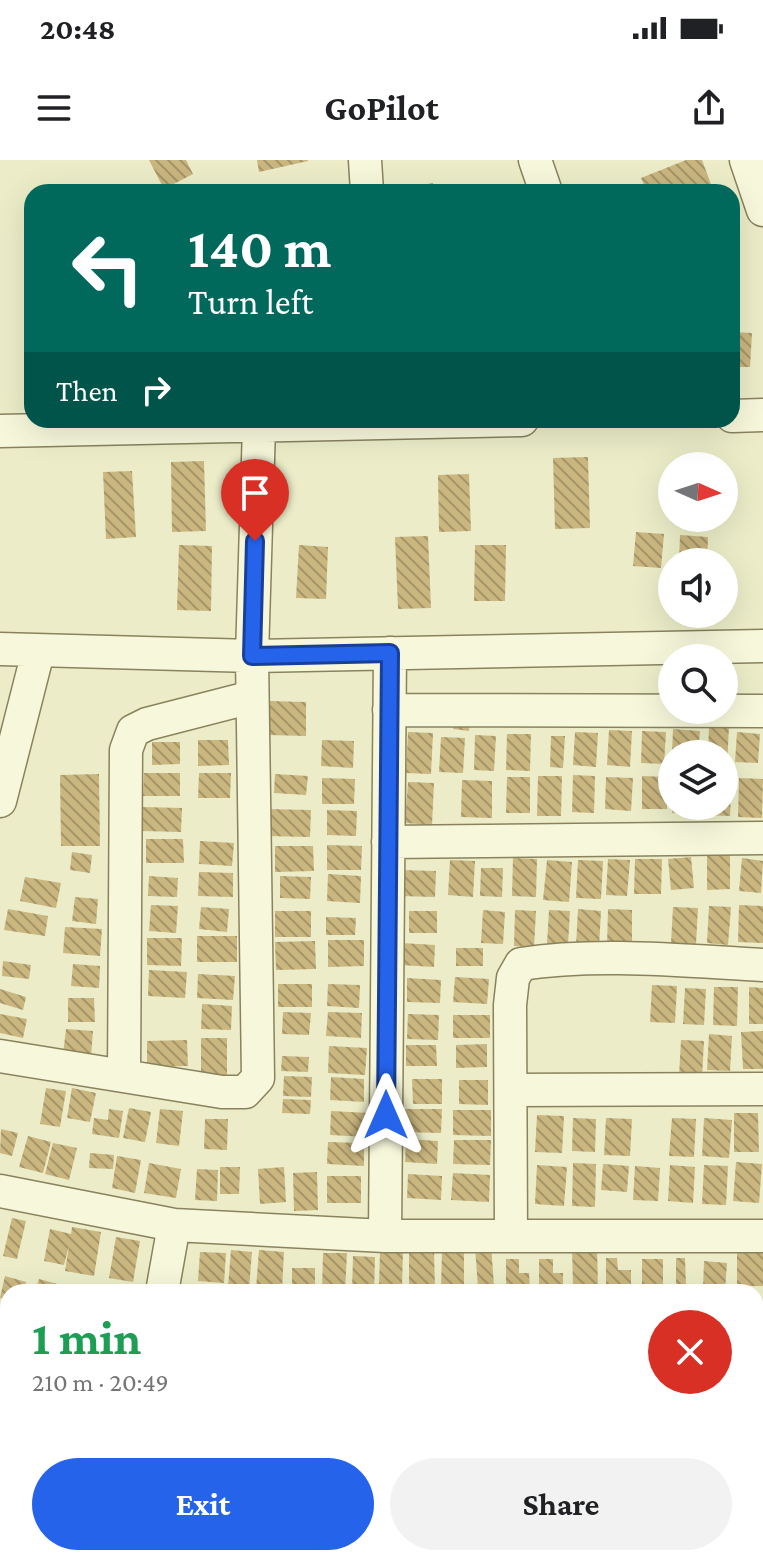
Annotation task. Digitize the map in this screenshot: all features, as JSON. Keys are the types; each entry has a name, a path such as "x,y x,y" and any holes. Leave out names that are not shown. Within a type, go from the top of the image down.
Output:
{"street":[{"path":"365,160 366,184"},
{"path":"535,160 543,184"},
{"path":"746,160 763,210"},
{"path":"740,416 763,415"},
{"path":"0,431 194,428"},
{"path":"0,1056 222,1092 245,1092 258,1078 252,656 259,428"},
{"path":"0,649 252,656 763,646"},
{"path":"0,801 38,652"},
{"path":"385,1236 390,653"},
{"path":"124,1076 126,750 133,731 147,724 252,697"},
{"path":"389,710 763,711"},
{"path":"388,842 763,838"},
{"path":"511,1236 510,1005 513,978 521,964 545,960 662,960 763,965"},
{"path":"512,1090 763,1089"},
{"path":"0,1191 174,1225 385,1236 763,1236"},
{"path":"163,1284 174,1225"}],"building":[{"path":"149,160 186,160 193,174 174,184 161,184"},
{"path":"257,160 308,160 308,161 259,172"},
{"path":"686,160 702,160 711,184 644,184 641,178"},
{"path":"740,332 752,333 750,367 740,367"},
{"path":"588,457 590,528 555,529 553,458"},
{"path":"204,461 206,531 172,532 171,462"},
{"path":"132,471 136,537 106,539 103,472"},
{"path":"469,474 471,531 439,532 438,475"},
{"path":"636,532 664,534 663,548 658,548 658,568 633,566"},
{"path":"680,535 708,537 708,548 680,548"},
{"path":"428,536 431,608 398,609 395,537"},
{"path":"179,545 212,546 211,611 177,610"},
{"path":"299,545 328,547 326,599 296,598"},
{"path":"475,545 506,545 505,601 474,601"},
{"path":"270,701 306,702 306,736 269,735"},
{"path":"454,719 470,721 469,731 453,729"},
{"path":"709,726 729,727 728,740 708,740"},
{"path":"673,729 700,731 699,740 673,740"},
{"path":"609,730 632,731 630,767 607,765"},
{"path":"642,731 666,732 666,740 658,740 658,764 641,763"},
{"path":"408,732 433,733 431,774 406,773"},
{"path":"575,732 598,733 596,767 573,765"},
{"path":"737,732 760,734 758,763 738,762"},
{"path":"507,734 531,734 530,771 506,770"},
{"path":"475,735 496,736 494,771 474,770"},
{"path":"551,736 565,736 563,768 550,767"},
{"path":"441,737 465,738 463,773 439,772"},
{"path":"198,740 228,740 229,765 198,766"},
{"path":"322,740 354,741 353,768 321,766"},
{"path":"152,742 180,742 180,764 152,765"},
{"path":"144,773 180,773 180,796 143,796"},
{"path":"199,773 231,773 230,798 198,798"},
{"path":"99,774 100,846 61,846 60,775"},
{"path":"275,774 308,776 306,795 274,793"},
{"path":"573,775 595,776 594,813 572,812"},
{"path":"538,776 562,776 561,816 537,816"},
{"path":"642,776 658,777 658,809 642,809"},
{"path":"507,777 530,777 530,813 506,813"},
{"path":"606,777 633,778 631,811 605,809"},
{"path":"322,778 355,779 354,804 322,804"},
{"path":"739,778 763,779 762,818 738,817"},
{"path":"462,780 492,781 492,818 461,817"},
{"path":"408,782 434,783 432,825 405,823"},
{"path":"142,807 182,808 181,832 142,831"},
{"path":"264,809 311,810 310,837 264,836"},
{"path":"327,810 357,811 356,836 327,835"},
{"path":"146,839 183,839 184,863 146,863"},
{"path":"200,841 234,843 232,866 199,864"},
{"path":"327,845 362,846 361,870 327,870"},
{"path":"275,846 313,846 314,871 275,872"},
{"path":"72,852 92,855 90,873 70,870"},
{"path":"730,855 730,889 707,890 707,856"},
{"path":"691,857 694,888 671,890 668,859"},
{"path":"513,858 537,859 536,897 512,896"},
{"path":"742,858 763,861 761,893 739,891"},
{"path":"608,859 630,860 627,896 606,895"},
{"path":"635,859 662,859 661,894 634,894"},
{"path":"450,860 475,861 473,897 448,895"},
{"path":"547,860 572,862 569,902 543,900"},
{"path":"578,860 603,861 601,899 576,898"},
{"path":"481,868 503,868 502,897 480,896"},
{"path":"400,870 436,871 435,897 399,896"},
{"path":"199,872 233,873 233,897 198,896"},
{"path":"328,874 361,876 360,903 327,901"},
{"path":"149,876 178,878 177,897 148,896"},
{"path":"280,876 311,877 310,899 280,898"},
{"path":"25,877 61,883 56,908 20,901"},
{"path":"75,897 98,899 96,924 72,921"},
{"path":"151,905 178,906 176,933 149,931"},
{"path":"739,905 763,906 763,943 738,942"},
{"path":"709,906 731,907 728,945 707,943"},
{"path":"201,907 229,909 227,932 199,929"},
{"path":"673,907 698,908 696,944 671,943"},
{"path":"8,909 48,916 45,936 4,930"},
{"path":"578,909 601,911 599,947 576,946"},
{"path":"608,909 632,910 632,947 607,946"},
{"path":"483,910 505,912 503,944 481,943"},
{"path":"515,910 536,911 534,947 514,946"},
{"path":"549,910 570,911 568,945 547,944"},
{"path":"275,911 311,911 311,937 275,937"},
{"path":"409,911 437,911 437,933 409,933"},
{"path":"326,917 356,918 355,935 326,935"},
{"path":"65,927 102,929 100,956 63,953"},
{"path":"197,936 237,936 237,962 197,962"},
{"path":"147,938 182,938 181,966 147,965"},
{"path":"328,940 364,940 364,966 328,967"},
{"path":"315,941 316,969 276,970 275,942"},
{"path":"401,943 435,945 434,967 400,965"},
{"path":"456,948 483,948 483,966 456,966"},
{"path":"3,961 31,965 29,979 2,976"},
{"path":"73,964 100,966 99,988 71,986"},
{"path":"149,970 187,972 185,998 148,996"},
{"path":"198,974 235,976 233,1000 197,998"},
{"path":"455,977 489,979 487,1004 453,1002"},
{"path":"407,978 441,980 440,1003 407,1002"},
{"path":"278,984 312,984 312,1007 278,1007"},
{"path":"328,984 360,985 359,1008 327,1006"},
{"path":"652,985 677,986 675,1023 650,1022"},
{"path":"714,987 738,987 737,1026 713,1025"},
{"path":"749,987 763,988 763,1024 749,1024"},
{"path":"685,988 706,989 704,1025 683,1024"},
{"path":"0,989 26,997 23,1010 0,1003"},
{"path":"68,998 94,998 95,1022 68,1022"},
{"path":"202,1004 232,1006 231,1030 201,1029"},
{"path":"283,1012 311,1013 309,1035 282,1034"},
{"path":"328,1012 362,1013 361,1038 326,1036"},
{"path":"0,1014 27,1019 23,1038 0,1033"},
{"path":"408,1014 439,1015 438,1040 407,1039"},
{"path":"453,1015 490,1015 490,1038 453,1038"},
{"path":"66,1029 93,1031 91,1057 63,1055"},
{"path":"763,1031 763,1069 743,1069 741,1032"},
{"path":"709,1034 732,1036 730,1071 707,1070"},
{"path":"201,1038 227,1038 227,1079 201,1079"},
{"path":"187,1040 188,1066 147,1067 147,1041"},
{"path":"681,1040 704,1041 702,1077 679,1076"},
{"path":"487,1044 487,1067 456,1068 456,1045"},
{"path":"406,1045 436,1045 437,1066 406,1066"},
{"path":"329,1046 367,1048 365,1075 328,1073"},
{"path":"282,1056 309,1057 308,1072 281,1071"},
{"path":"284,1076 312,1077 311,1097 283,1096"},
{"path":"331,1077 364,1079 364,1102 330,1100"},
{"path":"412,1079 442,1079 442,1104 413,1104"},
{"path":"459,1080 488,1080 488,1105 459,1104"},
{"path":"46,1088 66,1091 60,1127 40,1124"},
{"path":"72,1088 96,1093 90,1122 67,1118"},
{"path":"283,1099 311,1100 310,1114 282,1113"},
{"path":"129,1108 151,1112 145,1142 123,1138"},
{"path":"109,1109 123,1111 119,1138 92,1134 94,1118 108,1120"},
{"path":"160,1109 183,1111 179,1146 156,1143"},
{"path":"404,1109 442,1109 441,1133 403,1132"},
{"path":"453,1110 491,1110 491,1136 453,1135"},
{"path":"331,1111 369,1113 368,1137 330,1135"},
{"path":"734,1113 758,1113 759,1152 734,1152"},
{"path":"537,1115 564,1116 562,1153 535,1152"},
{"path":"573,1118 596,1119 595,1152 572,1151"},
{"path":"606,1118 632,1119 630,1156 604,1155"},
{"path":"672,1118 696,1119 694,1157 669,1156"},
{"path":"704,1118 732,1120 729,1158 702,1156"},
{"path":"205,1119 228,1119 227,1150 204,1149"},
{"path":"1,1129 18,1133 12,1156 0,1153"},
{"path":"28,1136 51,1142 43,1173 19,1167"},
{"path":"406,1139 438,1141 437,1164 405,1162"},
{"path":"454,1140 491,1140 490,1165 453,1164"},
{"path":"328,1142 364,1143 364,1166 327,1164"},
{"path":"53,1143 77,1148 69,1180 45,1174"},
{"path":"90,1153 114,1155 113,1169 89,1168"},
{"path":"117,1156 141,1160 135,1193 112,1188"},
{"path":"736,1162 762,1164 759,1203 733,1201"},
{"path":"149,1163 181,1169 176,1198 144,1193"},
{"path":"573,1163 596,1164 595,1207 572,1206"},
{"path":"603,1164 629,1166 627,1192 601,1190"},
{"path":"537,1165 567,1167 564,1206 535,1204"},
{"path":"670,1165 695,1167 693,1203 668,1201"},
{"path":"704,1165 728,1166 726,1205 702,1204"},
{"path":"635,1166 660,1168 658,1201 633,1200"},
{"path":"220,1167 240,1167 239,1194 220,1194"},
{"path":"284,1167 286,1202 260,1204 258,1169"},
{"path":"197,1169 218,1170 217,1201 195,1200"},
{"path":"317,1172 318,1210 294,1211 293,1173"},
{"path":"453,1173 490,1175 489,1202 451,1200"},
{"path":"408,1174 442,1176 441,1200 407,1198"},
{"path":"327,1176 361,1176 361,1203 327,1203"},
{"path":"12,1218 26,1221 17,1259 3,1256"},
{"path":"72,1227 101,1232 94,1276 65,1271 69,1246 64,1265 44,1261 50,1229 71,1234"},
{"path":"116,1237 140,1241 133,1282 109,1278"},
{"path":"491,1244 494,1284 478,1284 475,1246"},
{"path":"572,1245 597,1245 598,1284 573,1284"},
{"path":"409,1249 434,1249 435,1284 409,1284"},
{"path":"442,1249 464,1249 464,1284 441,1284"},
{"path":"231,1250 252,1252 249,1284 228,1284"},
{"path":"259,1250 284,1252 282,1284 256,1284"},
{"path":"380,1250 403,1250 402,1284 379,1284"},
{"path":"737,1250 763,1250 763,1284 737,1284"},
{"path":"200,1252 226,1253 224,1283 198,1281"},
{"path":"323,1253 347,1253 345,1284 322,1284"},
{"path":"353,1256 375,1257 374,1284 352,1284"},
{"path":"606,1258 617,1258 618,1270 631,1270 631,1284 606,1284"},
{"path":"676,1258 685,1258 686,1284 676,1284"},
{"path":"506,1259 519,1259 519,1273 529,1273 530,1284 506,1284"},
{"path":"539,1259 553,1259 553,1273 563,1273 563,1284 539,1284"},
{"path":"642,1259 663,1259 663,1284 642,1284"},
{"path":"704,1261 727,1263 725,1284 703,1284"},
{"path":"292,1268 315,1268 315,1284 292,1284"},
{"path":"5,1276 26,1282 26,1284 3,1284"},
{"path":"39,1279 57,1284 37,1284"}],"route":[{"path":"255,541 252,656 390,653 386,1115"}]}
